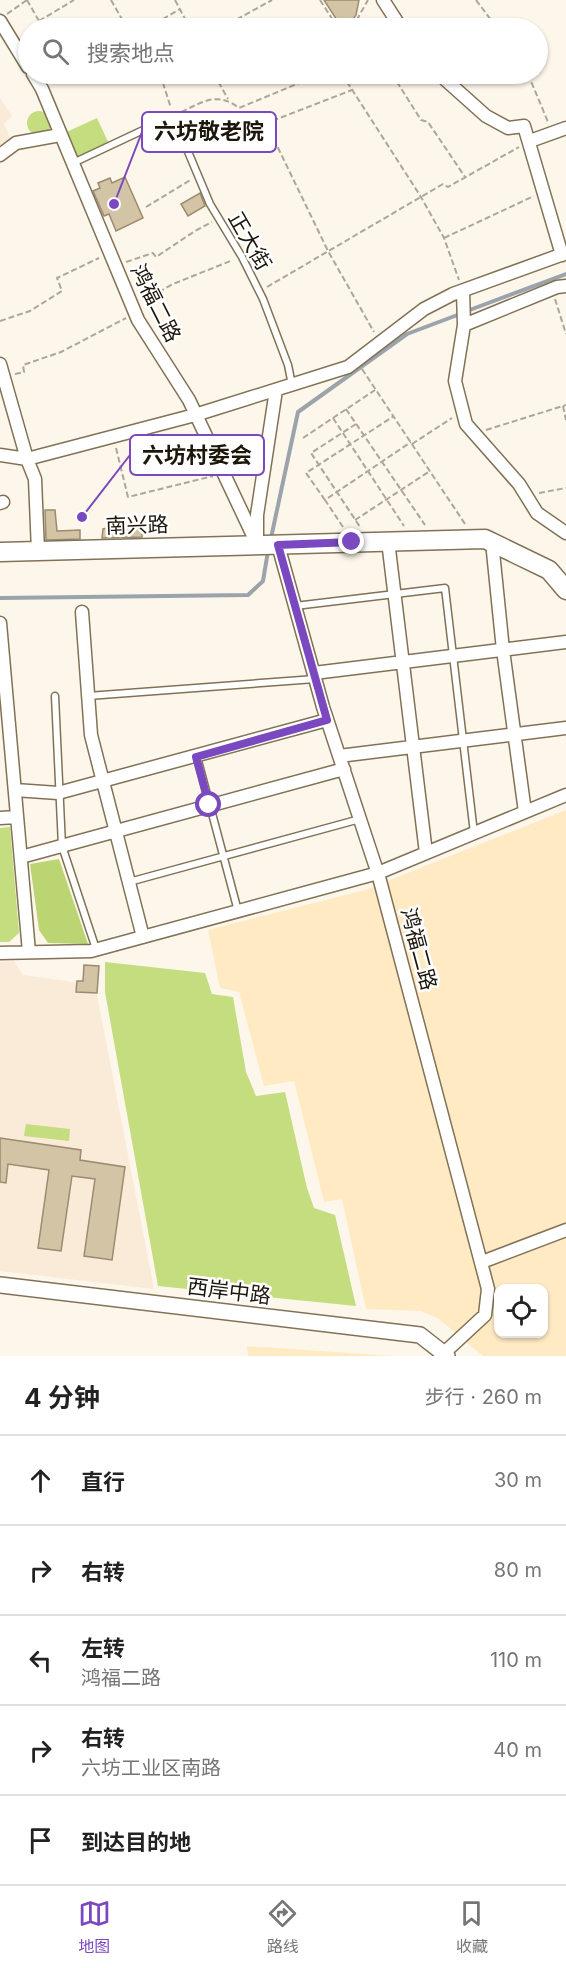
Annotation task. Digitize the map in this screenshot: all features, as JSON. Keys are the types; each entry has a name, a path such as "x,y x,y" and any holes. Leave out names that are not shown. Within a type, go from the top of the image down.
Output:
{"main road":[{"name":"南兴路","path":"0,552 483,540"},
{"path":"483,540 549,570 566,590"}],"street":[{"path":"383,0 395,18"},
{"path":"0,20 18,50"},
{"name":"鸿福二路","path":"39,84 134,310 189,400 223,473 268,545 295,606 327,720 378,873 489,1289 484,1315 445,1354"},
{"path":"0,455 27,459 195,415 348,367 424,309 463,291 564,254 524,126 508,128 486,116 451,84"},
{"path":"530,141 566,128"},
{"path":"0,155 16,143 60,135"},
{"path":"464,325 566,286"},
{"path":"463,291 464,325 455,381 466,424 519,484 537,513 566,533"},
{"path":"0,364 27,459 35,479 38,551"},
{"path":"268,545 257,515 276,390"},
{"path":"483,540 503,650 525,812"},
{"path":"388,541 426,853"},
{"path":"82,612 91,735 143,937"},
{"path":"0,623 5,743 15,789 29,952"},
{"path":"315,676 402,662 566,642"},
{"path":"15,789 58,793 327,720"},
{"path":"339,756 566,728"},
{"path":"21,857 344,769"},
{"path":"0,952 97,950 378,873 566,795"},
{"path":"0,818 17,817"},
{"path":"482,1262 566,1230"},
{"name":"西岸中路","path":"0,1285 420,1335 445,1354"}],"lane":[{"name":"正大街","path":"173,116 218,219 242,257 260,292 288,365 292,385"},
{"path":"72,164 173,116"},
{"path":"295,606 446,588 474,833"},
{"path":"88,696 315,676"},
{"path":"55,696 62,846 97,950"},
{"path":"196,757 238,911"},
{"path":"129,882 360,819"}],"path":[{"path":"17,0 21,4"},
{"path":"0,20 27,0 37,18"},
{"path":"44,18 74,0"},
{"path":"111,0 121,18"},
{"path":"175,0 185,18"},
{"path":"239,18 272,0"},
{"path":"320,0 332,18"},
{"path":"359,18 368,0"},
{"path":"476,0 490,18"},
{"path":"164,18 180,9"},
{"path":"42,89 51,84"},
{"path":"163,84 173,116 210,99 228,99"},
{"path":"220,84 228,99 239,108 297,84"},
{"path":"348,84 421,197 444,238 463,291"},
{"path":"398,84 421,120 428,122 465,177"},
{"path":"532,84 552,133"},
{"path":"188,153 352,90"},
{"path":"266,123 328,251 380,342"},
{"path":"260,292 443,184 448,187 530,141"},
{"path":"146,207 198,176"},
{"path":"444,238 544,192"},
{"path":"115,266 153,253 156,257 218,219"},
{"path":"0,321 30,311 62,291 57,278 109,253"},
{"path":"4,377 24,372 23,365 61,352 134,310 173,284 242,257"},
{"path":"552,290 566,334"},
{"path":"366,374 430,471 483,540"},
{"path":"303,438 376,389"},
{"path":"474,433 565,406 566,420"},
{"path":"346,409 435,540"},
{"path":"325,500 463,411"},
{"path":"361,542 325,500 306,472 394,416"},
{"path":"333,418 414,541"},
{"path":"356,424 311,453 355,520 361,542"},
{"path":"113,437 128,497 265,463"},
{"path":"355,520 430,471"},
{"path":"526,496 566,488"}],"shaded area":[{"path":"0,98 12,116 4,124 12,142 0,150"},
{"path":"566,810 566,1356 483,1356 439,1319 421,1311 366,1309 342,1199 324,1202 294,1081 264,1086 239,992 220,988 208,930 365,890"},
{"path":"14,961 23,975 95,985 154,1289 0,1271 0,962"},
{"path":"247,1346 392,1356 248,1356"}],"green space":[{"path":"39,111 47,115 51,123 47,131 39,135 31,131 27,123 31,115"},
{"path":"97,118 110,146 72,164 60,135"},
{"path":"10,827 19,933 9,942 0,942 0,828"},
{"path":"59,859 88,944 48,943 39,930 30,864"},
{"path":"105,962 205,973 212,994 233,997 246,1072 256,1096 285,1092 307,1188 314,1208 335,1215 356,1306 158,1286 105,992"},
{"path":"26,1124 70,1129 69,1141 24,1136"}],"building":[{"path":"324,0 359,0 354,18 336,18"},
{"path":"125,177 143,218 116,231 109,214 104,216 93,191 100,188 98,183 110,178 112,183"},
{"path":"200,193 205,206 188,216 181,204"},
{"path":"45,510 55,510 57,531 80,530 80,539 46,540"},
{"path":"143,521 142,537 102,538 103,529"},
{"path":"84,965 99,966 97,993 76,992 77,981 83,981"},
{"path":"0,1138 81,1150 80,1160 125,1167 112,1260 84,1256 95,1179 72,1176 61,1251 38,1248 49,1170 8,1164 6,1183 0,1182"}],"waterway":[{"path":"467,311 566,274"},
{"path":"271,538 298,412 407,334 460,314"},
{"path":"0,598 248,595 263,581 268,551"}],"place":[{"name":"六坊敬老院","path":"114,204"},
{"name":"六坊村委会","path":"82,517"}],"route":[{"path":"209,805 196,757 327,720 278,545 352,542"}]}
